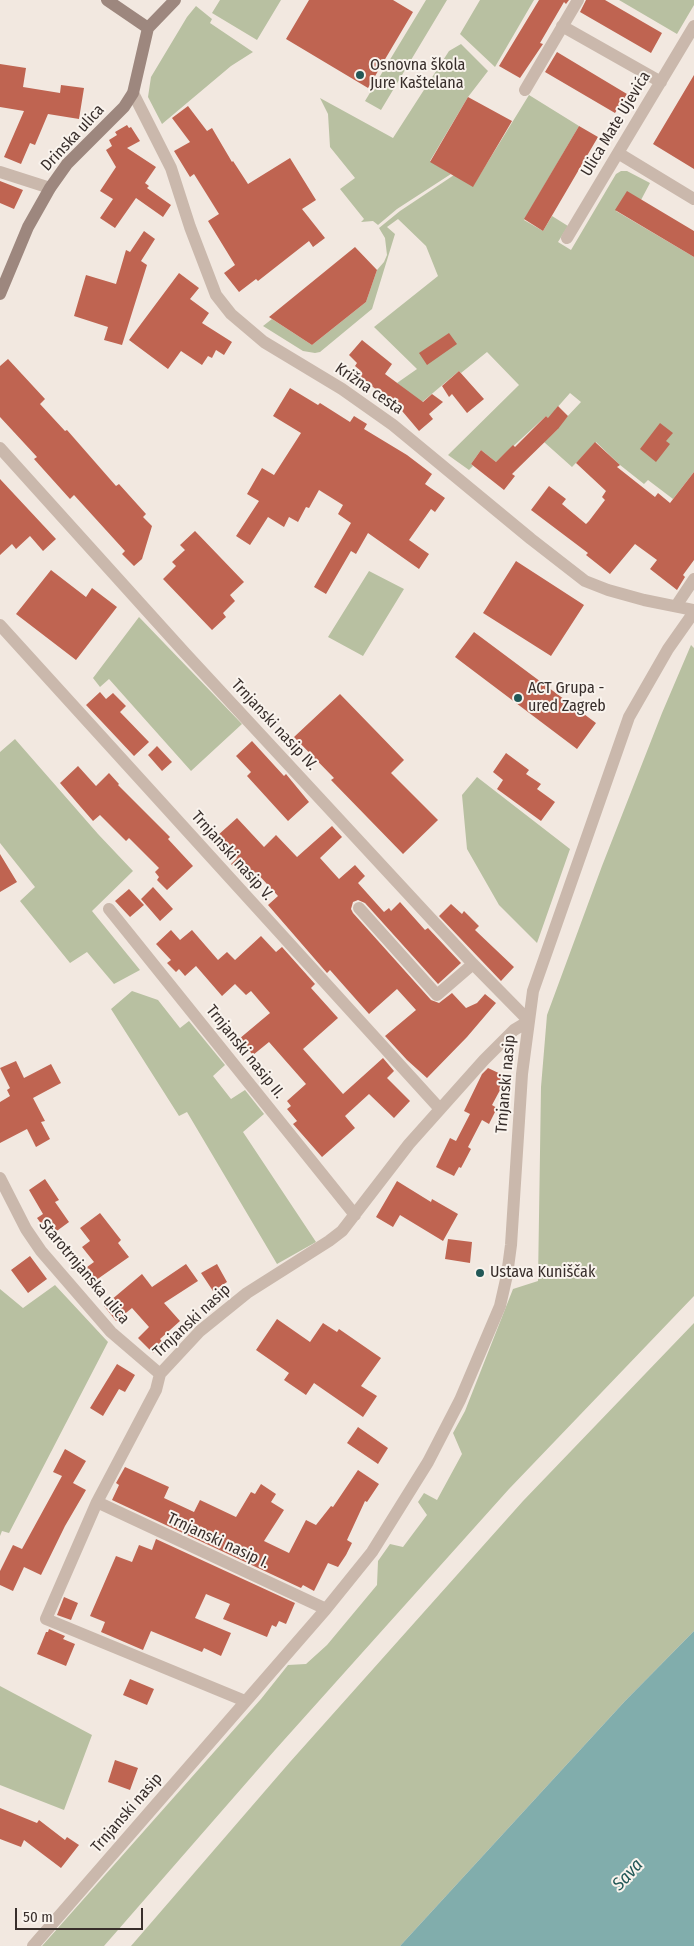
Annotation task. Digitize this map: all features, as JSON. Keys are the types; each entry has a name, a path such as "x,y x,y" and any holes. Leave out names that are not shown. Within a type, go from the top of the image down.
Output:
{"street":[{"path":"107,0 148,28 173,3"},
{"path":"524,90 578,0"},
{"path":"562,26 661,82"},
{"name":"Ulica Mate Ujevića","path":"567,238 694,26"},
{"name":"Drinska ulica","path":"0,294 28,227 50,188 67,164 124,107 133,93 148,28"},
{"name":"Križna cesta","path":"133,93 171,168 190,227 213,288 231,314 264,342 342,389 393,425 585,581 608,590 694,611"},
{"path":"618,153 694,199"},
{"path":"0,172 50,188"},
{"name":"Trnjanski nasip IV.","path":"0,448 185,653 473,964 529,1020"},
{"path":"676,606 694,579"},
{"name":"Trnjanski nasip","path":"32,1946 326,1609 372,1552 428,1462 460,1400 500,1306 512,1245 522,1082 533,991 629,717 663,657 694,611"},
{"name":"Trnjanski nasip V.","path":"0,625 440,1109"},
{"path":"360,908 437,995 473,964"},
{"name":"Trnjanski nasip II.","path":"109,910 355,1215"},
{"name":"Trnjanski nasip","path":"244,1701 46,1619 97,1502 156,1390 160,1374 200,1331 222,1312 247,1293 330,1241 342,1231 385,1174 440,1109 514,1030 529,1020"},
{"name":"Starotrnjanska ulica","path":"0,1178 26,1229 41,1251 111,1332 160,1374"},
{"name":"Trnjanski nasip I.","path":"97,1502 326,1609"}],"green space":[{"path":"220,0 281,0 257,40 212,13"},
{"path":"426,0 447,0 381,110 365,101"},
{"path":"480,0 534,0 495,67 460,34"},
{"path":"619,0 694,0 694,5 677,34"},
{"path":"196,6 212,19 210,23 253,52 231,66 162,124 148,97 151,77 187,17"},
{"path":"461,44 488,71 468,97 430,161 451,174 397,209 378,225 373,221 361,222 364,219 340,189 355,178 330,147 328,114 320,98 393,138 449,51"},
{"path":"529,95 579,126 524,220 543,231 552,216 568,226 558,242 571,250 616,174 621,171 627,171 650,183 641,200 627,192 616,211 694,257 694,472 673,499 648,480 644,484 620,465 596,442 572,467 544,442 558,429 546,416 496,462 481,450 469,470 448,455 519,385 487,352 461,373 459,371 421,403 397,383 417,369 374,327 438,276 426,246 398,219 387,227 395,234 372,309 320,352 303,351 263,326 272,319 312,345 366,302 377,270 387,255 385,238 379,228 400,211 454,175 473,186","holes":["570,393 581,402 565,419 555,410"]},
{"path":"369,571 404,589 363,656 328,637"},
{"path":"139,617 242,724 191,771 109,679 100,687 93,678"},
{"path":"691,645 694,648 694,1296 509,1489 275,1750 104,1946 42,1946 261,1699 288,1665 306,1664 327,1645 377,1585 378,1561 390,1544 403,1547 427,1515 418,1502 424,1493 437,1500 462,1454 453,1433 465,1411 513,1289 538,1281 541,1087 547,1015 602,866"},
{"path":"15,739 133,871 92,911 140,970 114,984 87,952 70,963 20,901 35,887 0,843 0,752"},
{"path":"477,777 570,849 537,943 499,905 467,849 462,795"},
{"path":"132,991 158,1000 180,1028 189,1021 225,1065 213,1076 231,1099 245,1090 264,1114 243,1132 316,1242 277,1264 187,1112 179,1116 111,1009"},
{"path":"55,1285 108,1342 9,1533 2,1531 0,1536 0,1289 23,1308"},
{"path":"694,1323 694,1631 625,1701 400,1946 131,1946 290,1762 523,1501"},
{"path":"0,1686 92,1735 64,1810 0,1785"}],"water":[{"name":"Sava","path":"694,1631 694,1946 400,1946 625,1701"}],"building":[{"path":"309,0 393,0 413,12 368,88 286,39"},
{"path":"539,0 569,0 566,4 564,2 540,43 543,44 520,78 499,66"},
{"path":"586,0 605,0 662,33 651,53 580,12"},
{"path":"557,52 627,94 615,113 545,72"},
{"path":"0,64 26,68 23,87 60,93 61,85 84,88 79,119 48,114 35,145 30,143 21,164 4,157 24,111 0,107"},
{"path":"694,75 694,169 653,144"},
{"path":"468,97 512,121 473,187 430,162"},
{"path":"188,106 207,131 212,128 232,162 248,184 290,158 316,200 302,209 325,238 313,247 309,241 258,281 256,279 239,292 224,273 235,265 208,221 219,214 194,174 190,177 174,151 190,142 172,118"},
{"path":"127,125 129,128 131,127 140,141 127,148 156,167 145,183 149,186 147,188 171,205 163,217 136,198 115,228 100,218 113,199 100,191 116,167 106,150 112,146 109,140 117,135 115,132"},
{"path":"579,126 598,137 543,231 524,219"},
{"path":"0,181 23,190 14,209 0,203"},
{"path":"627,191 694,231 694,257 615,210"},
{"path":"144,231 155,239 141,261 147,265 122,345 104,340 108,327 74,316 86,275 116,284 126,250 130,252"},
{"path":"355,247 377,270 366,302 312,345 269,317"},
{"path":"179,273 199,288 190,299 209,313 202,323 232,342 224,355 216,350 212,358 208,356 202,365 181,351 168,369 129,340"},
{"path":"449,333 457,344 427,365 419,353"},
{"path":"362,340 392,364 385,374 423,402 432,394 443,402 429,414 433,419 419,431 397,405 357,375 361,371 355,366 357,363 349,355"},
{"path":"8,359 45,399 40,404 65,431 67,430 116,486 119,484 146,514 143,517 152,526 142,559 134,566 122,554 125,551 74,495 70,499 34,459 37,457 0,417 0,366"},
{"path":"459,371 484,399 467,413 452,394 449,397 442,386"},
{"path":"290,388 318,405 320,403 350,422 354,416 367,424 364,429 407,455 432,474 425,484 445,498 435,512 431,509 409,540 429,554 419,569 368,533 356,554 351,551 326,594 314,587 351,523 338,514 343,505 319,490 309,508 306,507 298,522 289,517 284,527 268,517 250,545 236,536 259,501 247,494 262,468 274,475 301,433 273,416"},
{"path":"558,406 568,416 558,429 512,474 515,476 504,490 471,464 481,450 496,462 513,445 515,447 546,416 548,418"},
{"path":"660,423 673,433 666,441 670,444 656,462 640,449"},
{"path":"595,442 620,465 617,467 655,497 658,493 670,503 694,472 694,560 683,575 685,577 677,590 650,569 657,560 635,544 610,574 586,555 588,553 531,510 549,486 566,499 562,504 586,524 589,521 605,500 602,497 606,491 576,463"},
{"path":"0,479 56,539 43,551 30,536 16,549 12,544 0,555"},
{"path":"195,531 244,582 230,595 235,601 223,613 226,617 212,630 163,579 176,566 172,562 185,550 180,545"},
{"path":"516,561 584,605 551,656 483,613"},
{"path":"51,570 86,597 92,588 117,607 76,660 16,614"},
{"path":"474,632 596,723 577,749 455,657"},
{"path":"100,692 106,699 113,693 126,706 120,712 149,742 134,756 86,705"},
{"path":"340,694 404,760 391,773 438,820 403,854 331,780 334,778 294,737"},
{"path":"252,741 284,776 286,774 309,802 288,821 247,776 251,772 236,756"},
{"path":"157,746 172,762 162,771 148,755"},
{"path":"506,753 529,770 526,774 541,784 537,789 555,802 541,821 497,789 503,780 493,772"},
{"path":"78,766 96,786 109,773 118,785 170,837 168,839 193,866 167,890 157,880 159,877 155,872 159,868 129,838 126,841 100,815 93,821 60,783"},
{"path":"237,818 264,847 276,835 297,857 332,826 342,837 320,858 339,879 355,865 365,876 358,883 384,912 389,908 391,911 400,902 425,930 428,928 461,963 438,984 365,903 358,900 353,902 351,909 353,913 431,1000 439,1003 452,993 466,1008 477,1003 485,994 496,1003 467,1037 427,1078 385,1036 416,1010 397,989 369,1014 330,970 327,973 268,905 278,896 256,872 247,881 231,864 237,858 217,836"},
{"path":"0,854 17,882 0,892"},
{"path":"153,887 173,909 160,921 141,899"},
{"path":"129,889 144,905 130,917 115,901"},
{"path":"451,904 462,914 464,911 479,926 475,930 514,967 501,981 439,916"},
{"path":"171,930 180,940 192,930 218,960 227,952 235,960 261,936 276,952 282,947 315,984 311,988 338,1018 303,1049 343,1094 383,1058 394,1071 387,1078 410,1101 394,1118 369,1094 345,1116 355,1128 322,1157 293,1124 297,1121 287,1109 291,1106 287,1101 306,1084 269,1042 253,1055 239,1039 270,1013 251,991 246,995 235,984 222,996 196,966 185,976 179,969 176,972 167,963 171,960 156,944"},
{"path":"16,1061 24,1078 51,1064 61,1083 33,1098 45,1121 41,1122 50,1139 36,1147 27,1129 0,1143 0,1102 10,1096 7,1090 10,1088 0,1068"},
{"path":"488,1068 507,1077 492,1105 497,1108 489,1124 482,1120 468,1147 471,1149 461,1168 459,1167 454,1176 436,1167 450,1138 456,1141 470,1114 464,1111 482,1074"},
{"path":"45,1179 59,1200 55,1202 69,1222 50,1236 37,1218 43,1214 29,1190"},
{"path":"397,1181 431,1202 432,1199 458,1214 443,1241 400,1215 393,1227 376,1217"},
{"path":"100,1213 121,1240 118,1243 129,1257 89,1285 80,1272 94,1262 82,1247 90,1241 80,1228"},
{"path":"448,1239 472,1242 470,1263 445,1259"},
{"path":"30,1256 47,1279 28,1293 11,1270"},
{"path":"186,1264 198,1281 164,1303 180,1321 160,1339 163,1343 153,1353 138,1338 149,1327 132,1308 116,1321 104,1306 142,1274 152,1287"},
{"path":"217,1264 227,1282 213,1291 201,1273"},
{"path":"277,1319 310,1342 323,1323 337,1332 339,1329 381,1358 361,1386 377,1396 363,1417 314,1383 306,1395 284,1380 289,1373 256,1350"},
{"path":"117,1364 135,1375 125,1392 119,1389 103,1416 90,1408"},
{"path":"358,1427 388,1448 378,1464 347,1443"},
{"path":"65,1449 86,1461 73,1483 86,1490 65,1526 41,1575 24,1567 13,1591 0,1585 0,1571 13,1545 22,1549 62,1476 53,1472"},
{"path":"125,1467 169,1487 164,1498 194,1512 200,1500 236,1517 251,1492 255,1494 261,1484 276,1494 271,1502 284,1510 264,1541 289,1553 306,1520 316,1525 331,1506 333,1507 358,1470 379,1484 367,1502 365,1501 347,1540 352,1543 346,1555 338,1567 328,1563 314,1591 303,1585 301,1588 112,1500 119,1485 116,1483"},
{"path":"156,1539 295,1603 286,1624 279,1621 276,1627 272,1625 267,1637 223,1619 230,1604 206,1594 195,1618 231,1633 221,1656 204,1648 202,1652 151,1631 143,1650 101,1632 105,1622 90,1616 116,1556 132,1562 139,1545 152,1550"},
{"path":"64,1597 78,1603 71,1620 57,1615"},
{"path":"49,1629 65,1636 63,1639 75,1644 66,1666 37,1654"},
{"path":"130,1679 154,1689 147,1705 123,1695"},
{"path":"115,1760 138,1768 130,1790 108,1782"},
{"path":"0,1808 37,1823 39,1820 65,1840 67,1837 79,1845 61,1868 24,1840 21,1847 0,1839"}],"place":[{"name":"Osnovna škola Jure Kaštelana","path":"360,75"},
{"name":"ACT Grupa - ured Zagreb","path":"518,698"},
{"name":"Ustava Kuniščak","path":"480,1273"}]}
